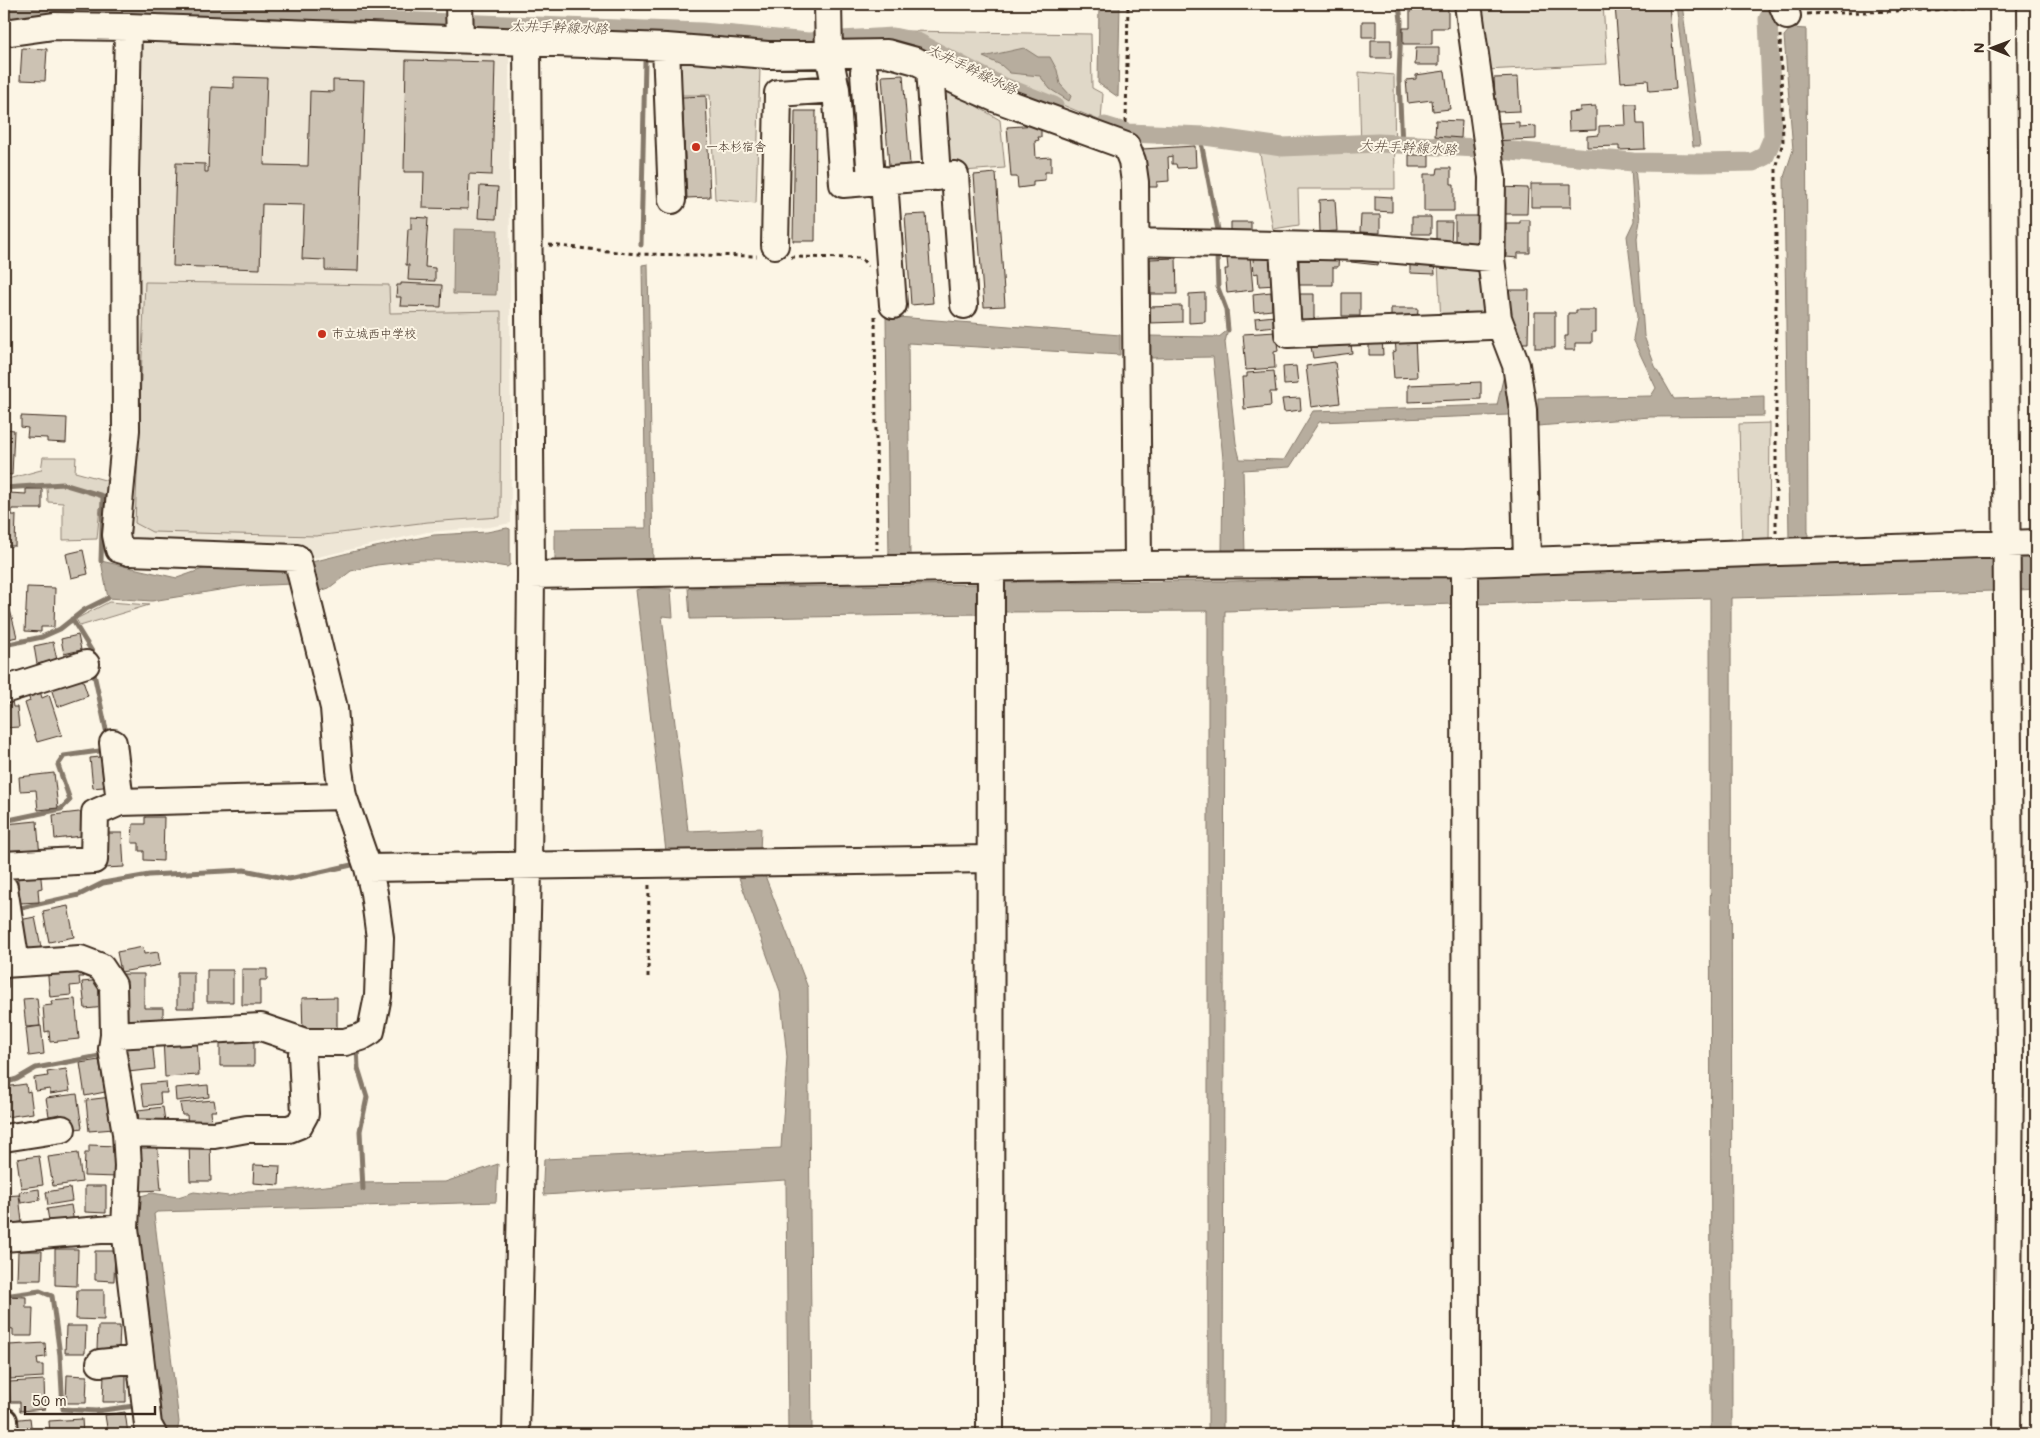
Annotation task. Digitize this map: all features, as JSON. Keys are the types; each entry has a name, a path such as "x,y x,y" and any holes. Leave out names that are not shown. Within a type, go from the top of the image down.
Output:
{"street":[{"path":"828,4 829,45 836,89 844,184 955,175 964,306"},
{"path":"1468,4 1492,177 1491,258 1498,318 1516,365 1523,410 1527,560"},
{"path":"2003,6 2010,1066 2007,1434"},
{"path":"4,33 54,26 128,27 460,22 527,42 666,47 768,55 829,45 886,53 916,61 997,99 1126,135 1135,182 1138,565"},
{"path":"114,1035 260,1027 305,1042 345,1042 361,1037 370,1031 378,996 380,938 374,893 368,868 343,796 334,708 297,558 129,552 119,549 116,535 126,430 125,177 128,27"},
{"path":"516,1434 528,867 531,575 527,42"},
{"path":"666,47 672,200"},
{"path":"930,68 937,177"},
{"path":"864,72 878,181 884,308"},
{"path":"774,253 778,93 836,89"},
{"path":"1136,242 1364,246 1491,258"},
{"path":"1283,246 1288,334 1489,326 1498,318"},
{"path":"531,575 878,571 1138,565 1465,563 2036,543"},
{"path":"1465,563 1466,1434"},
{"path":"990,569 990,1434"},
{"path":"4,690 86,664"},
{"path":"113,743 120,802"},
{"path":"4,865 94,860 95,813 120,802 343,796"},
{"path":"368,868 990,859"},
{"path":"4,888 10,964 80,959 101,967 113,984 114,1035 112,1049 126,1133 128,1166 125,1228 148,1425 153,1434"},
{"path":"126,1133 214,1135 247,1129 289,1129 299,1124 305,1114 302,1054 305,1042"},
{"path":"4,1138 62,1129"},
{"path":"4,1238 125,1228"},
{"path":"100,1363 140,1359"},
{"path":"4,1421 5,1434"}],"path":[{"path":"1126,135 1128,4"},
{"path":"1776,552 1776,169 1783,141 1779,30 1784,10 2036,6"},
{"path":"528,247 552,245 637,254 774,253 861,258 868,264 869,274"},
{"path":"878,571 877,328 884,308"},
{"path":"648,978 649,865"}],"shaded area":[{"path":"1099,4 1120,4 1118,97 1098,83"},
{"path":"1474,4 1603,4 1607,64 1485,70"},
{"path":"1676,4 1682,4 1700,146 1693,146"},
{"path":"1791,28 1806,29 1808,539 1789,540 1784,177 1793,150 1784,36"},
{"path":"905,31 1091,34 1092,88 1103,94 1101,121 993,76"},
{"name":"市立城西中学校","path":"144,43 509,53 511,523 490,527 427,532 309,559 139,544 127,534 136,49"},
{"path":"1024,48 1038,57 1050,57 1057,70 1060,84 1071,96 1069,101 1050,89 1040,76 1010,73 1001,65 983,57"},
{"path":"673,59 760,68 756,203 715,199 710,95 675,95"},
{"path":"1359,72 1394,75 1395,189 1298,189 1299,225 1273,229 1259,148 1282,152 1361,150"},
{"path":"946,88 1000,120 1005,168 963,171 962,164 950,165 945,160 941,96"},
{"path":"1631,167 1635,167 1640,221 1637,238 1644,336 1655,366 1674,399 1764,396 1764,416 1650,417 1538,426 1538,398 1651,396 1656,388 1633,339 1637,317 1627,236 1634,221"},
{"path":"454,229 498,230 496,295 453,294"},
{"path":"1438,263 1484,269 1489,313 1441,322"},
{"path":"648,264 653,559 555,561 555,529 646,528 642,265"},
{"path":"145,282 389,285 390,313 501,311 500,517 428,522 316,536 152,532 135,523"},
{"path":"886,316 1120,335 1120,355 908,343 910,557 889,557"},
{"path":"1228,330 1225,342 1236,443 1240,459 1284,460 1313,411 1497,405 1506,366 1512,401 1509,415 1319,422 1290,467 1243,470 1245,554 1222,552 1223,459 1213,357 1148,358 1147,336 1219,337"},
{"path":"1770,423 1769,543 1742,544 1739,424"},
{"path":"43,457 76,457 75,472 116,483 110,500 100,507 97,539 63,540 63,503 48,502 47,488 14,488 4,490 4,480 41,470"},
{"path":"510,529 510,565 507,567 462,560 420,560 377,565 351,571 329,588 317,592 293,584 244,586 152,601 108,598 101,561 177,578 220,563 308,563 434,535 487,532"},
{"path":"2036,556 2036,589 2019,590 2019,557"},
{"path":"1993,558 1993,591 1731,598 1732,1434 1711,1434 1710,598 1476,604 1476,574"},
{"path":"1454,575 1454,604 1225,611 1223,1434 1208,1434 1208,611 1002,612 1002,582 1233,581"},
{"path":"979,584 979,614 690,619 688,588"},
{"path":"642,588 671,589 673,617 662,616 688,831 761,828 760,853 666,852 636,590"},
{"path":"109,602 149,605 80,626 76,619"},
{"path":"764,873 808,988 812,1434 788,1434 786,1180 544,1195 544,1159 781,1148 787,1057 780,991 738,875"},
{"path":"498,1164 496,1202 157,1212 154,1214 179,1422 177,1434 163,1434 156,1422 133,1198 152,1193 178,1197 194,1192 229,1196 248,1191 286,1190 355,1183 445,1182"}],"building":[{"path":"1669,4 1676,89 1649,91 1648,80 1621,82 1615,5"},
{"path":"1410,6 1448,6 1448,28 1432,28 1432,44 1403,44 1403,28 1410,28"},
{"path":"1362,21 1376,21 1376,37 1362,37"},
{"path":"1371,40 1391,40 1391,58 1371,58"},
{"path":"1416,47 1439,47 1439,65 1415,65"},
{"path":"22,48 47,49 45,81 20,80"},
{"path":"406,60 495,62 492,175 469,174 468,209 423,208 424,172 404,172"},
{"path":"1445,71 1450,109 1433,111 1432,100 1408,103 1406,80 1416,79 1416,75"},
{"path":"903,75 910,164 889,166 882,76"},
{"path":"234,77 267,78 264,165 308,166 310,91 333,92 333,80 364,81 358,271 325,270 325,260 302,259 304,205 262,204 260,269 173,266 176,163 205,164 205,172 208,172 211,87 234,88"},
{"path":"1518,77 1520,111 1496,112 1494,78"},
{"name":"一本杉宿舎","path":"706,96 710,197 687,198 682,97"},
{"path":"1625,104 1636,104 1637,124 1644,124 1645,149 1619,150 1619,146 1587,147 1587,136 1599,135 1599,126 1626,125"},
{"path":"1596,106 1596,130 1569,131 1568,112 1580,111 1580,107"},
{"path":"795,111 816,111 815,241 793,241"},
{"path":"1436,120 1462,121 1461,138 1435,136"},
{"path":"1519,122 1519,127 1536,126 1536,139 1492,141 1498,131 1498,123"},
{"path":"1038,125 1038,129 1041,129 1041,137 1038,137 1039,140 1035,141 1036,158 1051,157 1051,172 1045,172 1045,180 1033,181 1033,186 1018,188 1017,177 1011,177 1007,127"},
{"path":"1195,146 1196,167 1177,168 1176,164 1172,164 1172,156 1168,157 1169,181 1157,182 1157,187 1149,187 1148,182 1144,182 1142,149"},
{"path":"1409,155 1429,155 1429,167 1409,167"},
{"path":"1438,168 1451,168 1451,184 1454,184 1454,211 1424,211 1424,174 1437,174"},
{"path":"996,173 1005,306 984,307 974,175"},
{"path":"1531,184 1571,184 1571,207 1531,207"},
{"path":"480,186 498,187 496,219 478,218"},
{"path":"1498,187 1528,188 1527,214 1497,214"},
{"path":"1375,196 1392,197 1392,212 1375,211"},
{"path":"1335,199 1337,231 1320,232 1319,200"},
{"path":"926,214 933,303 911,305 905,215"},
{"path":"1361,215 1380,215 1380,233 1360,232"},
{"path":"1455,216 1478,216 1480,249 1455,249"},
{"path":"411,217 428,218 425,267 435,268 435,281 408,280 409,265 406,265 408,229 411,229"},
{"path":"1412,217 1431,217 1431,234 1412,234"},
{"path":"1520,220 1530,220 1530,253 1518,253 1518,258 1506,257 1506,223 1520,223"},
{"path":"1231,222 1251,222 1251,237 1231,237"},
{"path":"1436,222 1452,222 1451,245 1436,245"},
{"path":"1352,249 1380,252 1378,265 1351,262"},
{"path":"1299,254 1339,254 1338,267 1333,267 1333,285 1299,285"},
{"path":"1250,256 1253,290 1227,293 1225,269 1228,269 1227,258"},
{"path":"1275,257 1277,285 1259,286 1258,273 1254,274 1253,259"},
{"path":"1176,258 1177,294 1151,294 1150,259"},
{"path":"1410,261 1434,261 1435,274 1410,273"},
{"path":"401,283 442,285 441,307 400,306 401,297 396,297 397,285 401,285"},
{"path":"1509,290 1529,290 1528,343 1517,343 1512,334 1512,315 1509,315"},
{"path":"1271,292 1272,310 1254,312 1253,294"},
{"path":"1205,293 1205,322 1189,323 1189,294"},
{"path":"1342,293 1360,293 1360,316 1342,316"},
{"path":"1294,294 1314,294 1314,320 1294,320"},
{"path":"1182,306 1182,322 1149,323 1149,307"},
{"path":"1391,308 1418,308 1417,323 1391,322"},
{"path":"1576,310 1596,310 1596,332 1592,332 1592,343 1575,343 1575,350 1565,350 1565,336 1568,336 1568,313 1576,313"},
{"path":"1535,312 1555,312 1555,348 1535,348"},
{"path":"1275,316 1276,326 1256,328 1255,318"},
{"path":"1276,332 1278,351 1274,352 1275,368 1246,370 1243,334"},
{"path":"1350,336 1352,353 1313,358 1310,341"},
{"path":"1369,337 1382,337 1383,355 1369,355"},
{"path":"1415,338 1417,377 1394,378 1392,352 1396,351 1395,339"},
{"path":"1335,362 1340,403 1311,407 1306,366"},
{"path":"1296,366 1298,384 1284,385 1283,367"},
{"path":"1274,371 1276,392 1270,392 1271,406 1244,409 1242,377 1247,377 1247,373"},
{"path":"1481,382 1481,399 1408,402 1408,385"},
{"path":"1300,398 1301,410 1284,412 1282,399"},
{"path":"21,416 67,418 66,443 47,442 47,438 27,437 28,428 21,427"},
{"path":"4,421 7,421 6,429 14,430 12,475 4,474"},
{"path":"26,489 42,489 42,509 12,509 12,515 16,515 15,546 4,546 4,495 9,495 9,493 26,494"},
{"path":"83,550 88,574 71,578 66,554"},
{"path":"27,587 55,588 54,627 41,627 41,632 25,631"},
{"path":"8,602 17,637 4,640 4,603"},
{"path":"78,635 81,650 64,654 61,639"},
{"path":"53,642 57,660 37,664 34,646"},
{"path":"4,652 11,679 4,680"},
{"path":"82,678 88,696 57,707 51,688"},
{"path":"40,691 42,698 49,695 62,735 37,742 25,703 30,701 28,695"},
{"path":"12,701 13,707 17,707 19,727 4,728 4,702"},
{"path":"4,734 6,734 7,750 4,750"},
{"path":"110,756 113,786 93,788 90,758"},
{"path":"54,773 58,808 38,810 36,790 20,791 19,777"},
{"path":"88,811 91,835 55,839 53,815"},
{"path":"145,817 164,817 163,861 144,860 144,851 139,851 139,843 132,843 133,824 145,824"},
{"path":"37,821 40,857 9,861 5,824"},
{"path":"103,833 122,833 124,867 104,868"},
{"path":"40,869 42,888 38,889 39,902 20,903 17,871"},
{"path":"68,906 74,937 49,942 43,911"},
{"path":"35,917 42,952 21,957 14,921"},
{"path":"143,947 144,954 158,952 160,965 121,972 117,952"},
{"path":"82,963 84,977 79,977 80,985 70,986 71,995 50,997 47,967"},
{"path":"242,969 267,969 267,980 260,980 260,1005 242,1005"},
{"path":"207,970 233,970 233,1002 207,1002"},
{"path":"8,972 9,988 4,988 4,973"},
{"path":"177,972 194,972 194,1008 177,1008"},
{"path":"123,974 144,974 144,1008 163,1008 163,1021 122,1020"},
{"path":"102,980 105,1007 85,1009 82,982"},
{"path":"337,997 337,1034 303,1034 302,998"},
{"path":"37,998 40,1026 26,1027 23,999"},
{"path":"75,999 79,1039 50,1042 49,1031 45,1032 43,1006 52,1005 51,1001"},
{"path":"41,1026 44,1054 29,1056 26,1028"},
{"path":"254,1034 254,1066 220,1066 220,1035"},
{"path":"197,1038 199,1075 165,1077 163,1039"},
{"path":"152,1041 155,1069 128,1072 125,1043"},
{"path":"99,1060 105,1092 85,1096 80,1063"},
{"path":"66,1069 70,1091 50,1094 50,1089 36,1091 34,1078 48,1076 47,1072"},
{"path":"166,1082 167,1093 160,1093 161,1104 144,1106 141,1084"},
{"path":"26,1084 27,1092 30,1091 33,1113 6,1117 4,1087"},
{"path":"208,1085 209,1097 176,1101 175,1088"},
{"path":"77,1094 82,1128 63,1131 60,1114 49,1116 46,1098"},
{"path":"111,1097 114,1129 89,1131 86,1100"},
{"path":"214,1100 216,1111 211,1111 212,1124 188,1127 187,1115 182,1115 180,1103"},
{"path":"163,1107 165,1121 139,1124 138,1110"},
{"path":"157,1139 161,1190 139,1191 136,1140"},
{"path":"210,1139 211,1181 190,1181 189,1140"},
{"path":"89,1145 119,1146 118,1177 84,1176 85,1153 89,1153"},
{"path":"78,1153 82,1182 53,1186 48,1157"},
{"path":"39,1156 43,1185 21,1188 17,1159"},
{"path":"254,1165 280,1166 279,1185 253,1183"},
{"path":"85,1186 106,1186 106,1213 85,1212"},
{"path":"70,1188 72,1201 48,1205 46,1192"},
{"path":"39,1189 40,1200 21,1203 19,1192"},
{"path":"19,1195 22,1222 4,1224 4,1196"},
{"path":"71,1205 74,1223 50,1226 47,1209"},
{"path":"55,1249 78,1249 77,1286 55,1285"},
{"path":"18,1251 42,1251 41,1280 17,1280"},
{"path":"95,1251 115,1251 114,1281 95,1280"},
{"path":"77,1290 104,1290 104,1320 76,1319"},
{"path":"7,1296 26,1297 26,1308 33,1308 32,1336 13,1336 13,1329 6,1328"},
{"path":"66,1326 86,1326 85,1353 65,1353"},
{"path":"98,1326 120,1326 119,1349 97,1349"},
{"path":"45,1343 46,1357 37,1358 38,1365 43,1365 43,1377 10,1379 9,1345"},
{"path":"104,1374 126,1375 126,1402 103,1402"},
{"path":"67,1375 87,1376 86,1403 66,1403"},
{"path":"44,1380 45,1409 20,1411 20,1402 10,1402 9,1382"},
{"path":"125,1412 128,1434 108,1434 105,1415"},
{"path":"30,1418 32,1434 12,1434 11,1420"},
{"path":"82,1419 83,1434 50,1434 49,1421"}],"waterway":[{"path":"1399,4 1401,21 1399,80 1402,145"},
{"name":"大井手幹線水路","path":"1105,126 1128,133 1205,136 1282,147 1378,143 1478,148 1633,162 1753,162 1765,156 1773,137 1768,19 1773,10 1790,4"},
{"name":"大井手幹線水路","path":"4,14 59,9 702,32 808,42 893,37 917,42 997,84 1054,106"},
{"path":"641,245 645,61"},
{"path":"1202,147 1219,235"},
{"path":"1217,256 1218,288 1226,309 1228,330"},
{"path":"4,488 63,484 103,496 101,561"},
{"path":"4,645 42,637 60,629 84,610 108,598"},
{"path":"72,619 96,658"},
{"path":"93,669 107,734"},
{"path":"4,821 61,809 70,800 58,765 64,756 106,750"},
{"path":"16,909 79,895 103,883 149,875 244,870 289,879 356,864 357,866"},
{"path":"357,1047 358,1068 367,1097 360,1131 363,1189"},
{"path":"4,1083 17,1079 36,1068 105,1055"},
{"path":"4,1296 40,1291 52,1296 60,1355 63,1409 96,1411 134,1406"}],"place":[{"name":"一本杉宿舎","path":"696,147"},
{"name":"市立城西中学校","path":"322,334"}]}
